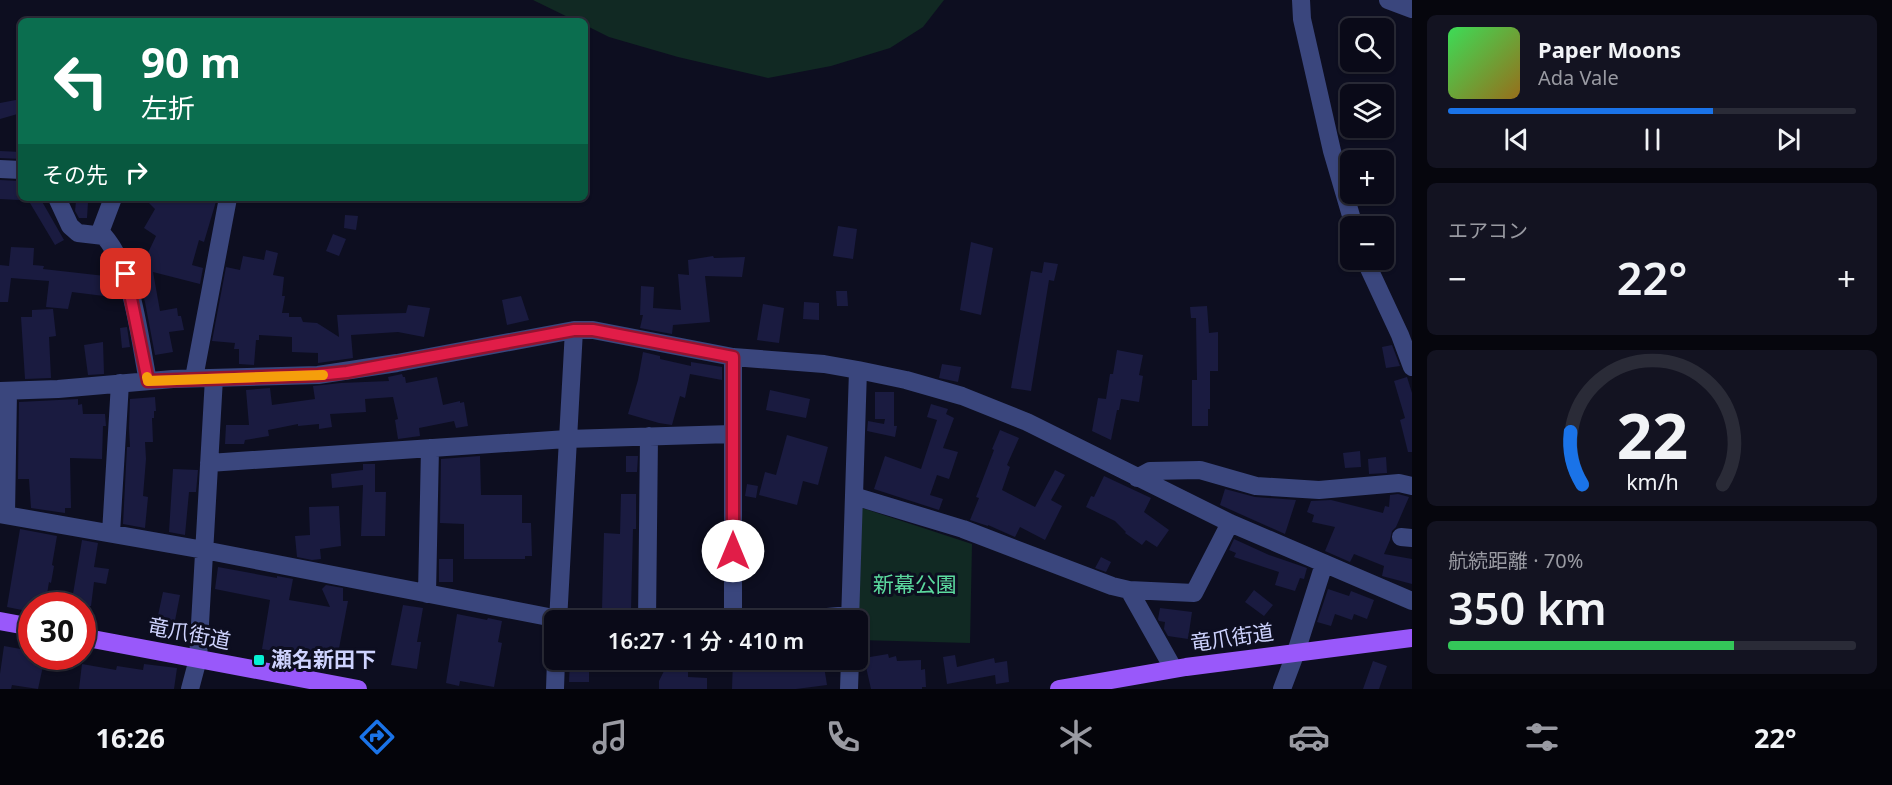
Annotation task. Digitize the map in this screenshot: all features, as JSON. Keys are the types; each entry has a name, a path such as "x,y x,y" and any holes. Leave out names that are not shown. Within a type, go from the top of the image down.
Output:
{"main road":[{"path":"0,621 18,624"},
{"name":"竜爪街道","path":"1059,689 1090,687 1173,668 1412,638"},
{"name":"竜爪街道","path":"96,640 358,689"}],"street":[{"path":"1301,0 1302,19 1332,151 1351,216"},
{"path":"1388,0 1412,9"},
{"path":"0,169 18,170"},
{"path":"58,201 70,226 78,233 104,236 113,246 126,274 148,381"},
{"path":"99,235 112,201"},
{"path":"194,378 227,201"},
{"path":"1370,270 1400,335 1412,367"},
{"path":"562,610 567,439 574,330"},
{"path":"544,617 204,550 3,514 4,391 194,378 318,375 347,372 574,330 593,330 733,357 824,364 906,380 962,396 1027,422 1230,523 1412,601"},
{"path":"733,357 733,610"},
{"path":"850,610 858,370"},
{"path":"190,689 198,659 214,378"},
{"path":"111,533 120,383"},
{"path":"209,463 567,439 732,434"},
{"path":"647,610 649,436"},
{"path":"427,594 430,448"},
{"path":"1137,478 1150,471 1200,470 1256,486 1319,490 1399,483 1412,486"},
{"path":"854,496 963,530 1112,586 1129,590 1194,593 1230,523"},
{"path":"1282,689 1324,564"},
{"path":"1129,590 1173,668"},
{"path":"555,689 556,670"},
{"path":"849,670 849,689"}],"green space":[{"path":"533,0 944,0 923,27 890,48 831,66 768,78 678,57 609,37 588,26 588,18 570,18"},
{"name":"新幕公園","path":"859,507 972,544 970,643 868,640 868,610 859,610"}],"building":[{"path":"18,100 18,114 0,119 0,103"},
{"path":"0,151 18,152 18,159 0,158"},
{"path":"0,180 18,181 18,200 0,199"},
{"path":"29,201 42,201 64,240 55,245"},
{"path":"76,201 88,202 87,218 79,218 75,211"},
{"path":"147,201 216,201 204,242 199,240 192,265 203,268 200,284 153,272 160,311 177,308 184,330 169,332 173,352 155,355 145,302 137,276 156,236 144,228 155,209"},
{"path":"345,215 358,216 356,230 344,228"},
{"path":"838,226 857,229 853,259 833,256"},
{"path":"333,234 346,239 339,256 326,251"},
{"path":"971,242 993,248 981,315 960,310"},
{"path":"11,247 34,248 33,265 44,266 43,269 114,277 120,298 72,292 68,309 46,307 49,281 11,278 8,302 0,302 0,265 9,266"},
{"path":"266,250 278,253 273,275 284,277 282,296 285,296 282,313 289,313 289,317 301,317 303,322 317,323 339,337 337,315 406,313 408,305 430,308 424,337 398,332 351,335 353,358 318,363 318,353 292,352 292,337 259,335 259,340 256,340 254,365 239,364 239,349 234,349 235,343 212,341 226,267 240,270 243,256 264,260"},
{"path":"713,256 714,258 745,257 742,277 705,276 710,322 673,325 672,334 640,328 643,315 640,315 641,286 654,287 653,308 681,310 678,274 689,275 688,260"},
{"path":"1044,262 1058,264 1054,281 1049,280 1031,391 1011,388 1031,271 1042,273"},
{"path":"836,291 847,291 848,306 837,306"},
{"path":"521,296 529,320 507,325 502,300"},
{"path":"804,302 819,303 819,320 803,319"},
{"path":"763,304 784,308 779,343 757,340"},
{"path":"1207,306 1209,333 1218,332 1218,371 1210,371 1208,426 1192,426 1192,380 1197,380 1196,318 1191,318 1190,307"},
{"path":"53,309 56,336 49,337 51,378 25,379 21,317 32,317 32,310"},
{"path":"127,327 130,347 122,348 120,328"},
{"path":"103,342 104,374 88,375 84,345"},
{"path":"1392,345 1400,366 1386,368 1382,347"},
{"path":"1117,350 1143,355 1139,375 1143,376 1139,402 1121,399 1111,440 1092,431 1098,398 1106,399"},
{"path":"643,352 660,356 660,359 691,366 691,362 722,367 722,380 690,374 685,398 680,396 672,425 628,414"},
{"path":"942,364 961,367 958,382 939,378"},
{"path":"402,374 406,383 437,377 443,405 464,402 468,426 456,428 454,421 419,428 420,436 398,439 395,420 398,419 393,397 365,399 366,412 330,414 332,427 319,429 319,424 298,426 298,424 268,430 269,436 245,440 244,444 225,444 226,425 249,425 246,390 270,388 272,405 315,399 313,386 389,381 388,377"},
{"path":"1407,377 1412,393 1412,452 1408,452 1400,420 1405,418 1394,381"},
{"path":"770,390 810,399 806,418 766,410"},
{"path":"875,392 894,392 894,426 897,426 895,437 867,431 868,421 884,424 885,419 875,419"},
{"path":"155,397 156,411 152,418 153,442 145,442 143,496 148,497 145,528 123,524 127,447 130,447 130,399"},
{"path":"78,399 78,405 82,404 83,414 105,414 102,459 70,458 71,508 65,508 65,513 31,508 29,479 18,479 19,402"},
{"path":"931,404 948,409 946,414 954,418 943,448 958,452 949,479 937,475 930,495 943,499 939,510 874,489 885,456 921,469 937,420 927,417"},
{"path":"1000,430 1019,438 1007,465 1010,467 1002,490 1035,507 1055,470 1065,475 1051,500 1062,506 1045,540 1020,527 1015,537 970,520"},
{"path":"787,435 828,447 818,485 803,481 797,505 759,495 765,472 776,475"},
{"path":"1360,451 1361,467 1345,468 1343,453"},
{"path":"480,456 481,495 522,495 522,523 531,523 532,556 525,556 525,559 464,559 464,524 440,523 441,459"},
{"path":"626,456 638,456 637,472 626,472"},
{"path":"1386,457 1387,473 1369,474 1368,459"},
{"path":"363,464 375,464 375,492 386,492 385,536 361,536 363,485 332,488 331,474 363,470"},
{"path":"173,469 198,470 196,492 189,492 185,535 169,532"},
{"path":"1104,476 1151,498 1144,512 1169,530 1157,547 1146,540 1142,545 1125,533 1115,521 1086,507 1091,496 1094,497"},
{"path":"747,484 758,486 756,498 745,496"},
{"path":"1225,489 1255,497 1296,500 1285,534 1220,505"},
{"path":"621,494 636,494 631,610 602,610 604,533 620,534"},
{"path":"1398,494 1409,497 1392,531 1384,554 1412,559 1412,584 1382,576 1384,566 1354,554 1350,562 1325,551 1335,527 1312,522 1314,515 1307,512 1311,501 1331,500 1383,513 1385,506 1389,507 1390,495"},
{"path":"339,506 341,546 320,549 321,559 297,557 295,536 310,535 309,507"},
{"path":"20,529 57,536 52,565 54,566 47,592 18,592 18,609 7,607"},
{"path":"1234,539 1269,555 1307,568 1304,579 1300,578 1295,591 1275,585 1279,572 1234,557 1236,553 1229,550"},
{"path":"82,540 98,543 94,567 109,569 106,584 94,582 93,592 73,592"},
{"path":"1101,557 1111,562 1106,572 1095,568"},
{"path":"439,559 453,559 453,582 439,582"},
{"path":"218,567 293,579 289,600 330,607 322,589 326,585 343,588 343,601 348,601 336,664 286,656 286,653 262,649 270,600 215,589"},
{"path":"1328,589 1349,596 1351,591 1374,600 1367,619 1354,614 1352,620 1335,614 1331,626 1317,622"},
{"path":"1254,590 1273,605 1264,616 1245,602"},
{"path":"163,592 180,595 172,636 154,634"},
{"path":"403,605 423,608 417,642 421,642 417,669 391,665"},
{"path":"1160,608 1192,612 1188,639 1168,636 1164,629 1165,622 1158,619"},
{"path":"457,614 502,621 498,642 502,643 494,687 460,681 459,686 446,683"},
{"path":"4,646 18,648 18,670 42,670 38,689 12,685 11,689 0,689"},
{"path":"888,654 889,658 896,656 897,661 921,660 921,670 925,669 926,687 922,689 871,689 867,670 868,657"},
{"path":"955,655 957,667 994,658 995,663 1007,661 1009,682 996,684 995,675 947,684 943,657"},
{"path":"1373,661 1387,666 1379,689 1363,689"},
{"path":"144,664 177,668 174,689 79,689 81,670 96,670 96,666 116,670 117,666 143,670"},
{"path":"570,670 589,670 589,682 569,682"},
{"path":"664,670 688,670 688,677 707,678 707,689 659,689 659,681"},
{"path":"733,670 825,670 827,685 796,689 732,689"}],"slow traffic":[{"path":"147,377 148,381 323,375"}],"place":[{"name":"瀬名新田下","path":"259,660"}],"route":[{"path":"126,274 148,381 347,372 574,330 593,330 733,357 733,551"}]}
